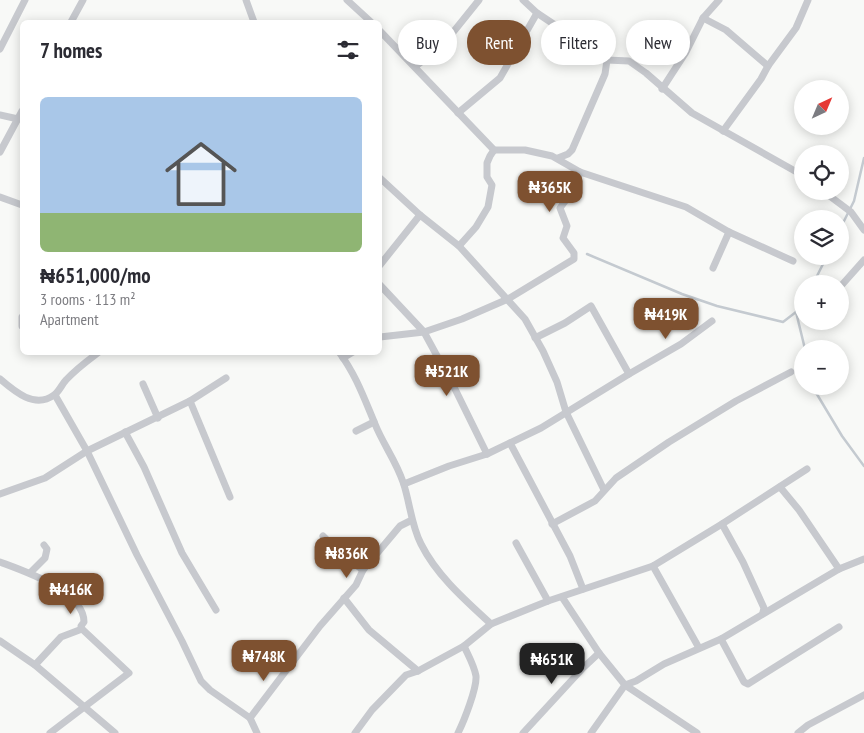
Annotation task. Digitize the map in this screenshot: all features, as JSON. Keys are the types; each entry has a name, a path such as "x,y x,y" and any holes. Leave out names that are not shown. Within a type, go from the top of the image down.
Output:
{"street":[{"path":"0,49 25,0"},
{"path":"72,20 83,0"},
{"path":"246,0 253,20"},
{"path":"347,0 369,20"},
{"path":"416,66 442,46 480,0"},
{"path":"523,0 548,20"},
{"path":"662,89 686,52 703,18 719,0"},
{"path":"723,132 796,28 808,0"},
{"path":"458,113 500,78 537,13"},
{"path":"703,18 726,30 768,66"},
{"path":"382,33 416,66 494,150 525,150 558,158 580,172 686,207 729,232 793,260"},
{"path":"616,60 629,61 646,73 662,89 692,113 794,171"},
{"path":"558,158 572,150 605,74 606,65"},
{"path":"0,152 20,115"},
{"path":"0,116 18,119"},
{"path":"459,246 476,227 488,207 492,185 487,176 487,163 494,150"},
{"path":"382,337 424,332 462,318 508,299 574,259 574,254 563,238 567,226 560,208 569,196 580,172"},
{"path":"382,180 420,215 459,246 525,318 557,382 566,412 604,490"},
{"path":"0,197 20,204"},
{"path":"835,200 851,212 864,230"},
{"path":"382,262 420,215"},
{"path":"713,268 729,232"},
{"path":"849,277 864,260"},
{"path":"382,287 424,332 487,454"},
{"path":"536,338 565,323 591,306 629,374"},
{"path":"404,484 510,444 681,344 712,321"},
{"path":"0,380 26,398 38,401 55,395 66,380 95,355"},
{"path":"341,355 352,372 386,448 397,465 420,543 441,574 466,602 491,624"},
{"path":"552,524 595,501 616,478 669,442 791,372"},
{"path":"0,494 46,478 87,451 158,418 190,401 226,378"},
{"path":"143,384 158,418"},
{"path":"55,395 87,451 137,555 182,641 200,682 250,718 257,733"},
{"path":"190,401 230,497"},
{"path":"356,431 374,422"},
{"path":"125,432 144,467 182,553 216,610"},
{"path":"510,444 570,556 583,589"},
{"path":"355,733 372,710 406,675 418,671 464,646 491,624 548,601 653,566 807,469"},
{"path":"780,487 799,510 840,569"},
{"path":"250,718 320,626 356,586 363,570 400,526 412,520"},
{"path":"722,524 743,562 764,608 763,612"},
{"path":"323,536 343,556 363,570"},
{"path":"516,543 548,601"},
{"path":"30,573 45,558 47,549 44,545"},
{"path":"592,733 625,685 743,626 763,612 840,569 864,560"},
{"path":"0,562 30,573 66,592 82,613 84,622 82,629"},
{"path":"653,566 699,648"},
{"path":"562,597 599,654 625,685 697,733"},
{"path":"344,598 369,630 418,671"},
{"path":"720,638 744,682 748,684 839,627"},
{"path":"35,665 61,637 82,629"},
{"path":"50,733 128,673 82,629"},
{"path":"0,641 35,665 115,733"},
{"path":"458,733 464,722 476,678 474,668 464,646"},
{"path":"523,733 583,668 599,654"},
{"path":"798,733 808,725 864,695"}],"waterway":[{"path":"849,211 854,201 864,158"},
{"path":"587,254 682,294 717,306 783,322 794,314"},
{"path":"818,275 822,265"},
{"path":"800,330 803,340"},
{"path":"817,395 842,436 864,466"}]}
